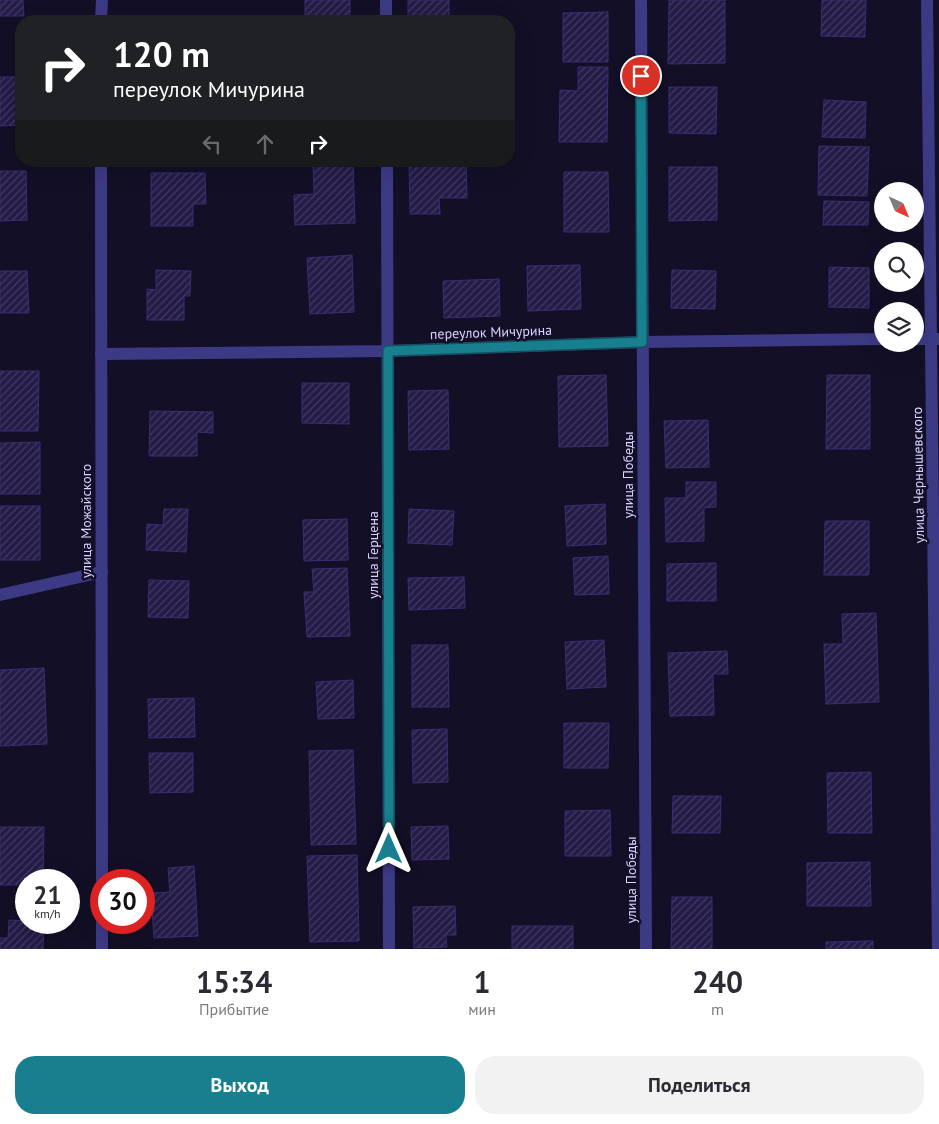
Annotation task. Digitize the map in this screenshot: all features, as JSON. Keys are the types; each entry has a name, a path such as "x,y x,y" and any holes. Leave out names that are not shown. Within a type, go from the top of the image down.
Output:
{"street":[{"path":"102,0 102,15"},
{"path":"386,0 386,15"},
{"name":"улица Победы","path":"641,0 646,949"},
{"name":"улица Чернышевского","path":"927,0 935,339 938,949"},
{"name":"улица Можайского","path":"101,167 102,869"},
{"name":"улица Герцена","path":"386,167 389,949"},
{"name":"переулок Мичурина","path":"100,354 388,351 642,342 874,339"},
{"path":"0,595 102,572"},
{"path":"102,934 102,949"}],"building":[{"path":"0,0 23,0 24,15 0,16"},
{"path":"305,0 350,0 350,15 305,15"},
{"path":"408,0 449,0 449,15 408,15"},
{"path":"669,0 725,0 725,63 668,64"},
{"path":"822,0 866,0 865,37 821,36"},
{"path":"608,12 608,62 563,62 563,13"},
{"path":"578,67 608,67 607,142 559,142 560,90 578,91"},
{"path":"0,77 15,77 15,125 0,126"},
{"path":"669,87 717,87 716,134 669,133"},
{"path":"824,100 866,102 865,138 822,137"},
{"path":"819,146 869,147 867,196 818,195"},
{"path":"313,167 353,167 355,223 295,225 294,195 314,194"},
{"path":"409,167 466,167 467,198 439,198 440,214 410,214"},
{"path":"669,167 717,167 717,220 669,221"},
{"path":"0,171 26,171 27,220 0,221"},
{"path":"564,172 608,172 609,232 564,232"},
{"path":"151,173 205,173 206,204 193,204 193,226 151,226"},
{"path":"824,201 869,202 868,225 823,225"},
{"path":"352,255 354,312 310,314 307,258"},
{"path":"580,265 581,309 528,311 527,266"},
{"path":"829,267 869,268 869,308 829,307"},
{"path":"156,270 191,271 190,296 184,296 184,320 147,320 147,289 156,290"},
{"path":"672,270 716,271 715,309 671,308"},
{"path":"0,271 27,271 29,313 0,313"},
{"path":"499,279 500,316 444,318 443,281"},
{"path":"0,371 39,371 38,431 0,431"},
{"path":"606,375 608,446 559,447 558,376"},
{"path":"827,375 870,375 870,449 826,449"},
{"path":"302,383 349,383 349,424 302,423"},
{"path":"448,390 449,449 409,450 408,391"},
{"path":"150,411 213,412 213,433 197,432 197,456 149,456"},
{"path":"708,420 709,467 666,468 664,421"},
{"path":"40,442 40,494 0,494 0,443"},
{"path":"686,482 716,482 716,507 704,508 704,541 666,542 665,498 686,498"},
{"path":"605,504 606,544 567,546 565,506"},
{"path":"0,506 40,506 40,560 0,560"},
{"path":"164,509 188,509 186,552 146,550 147,524 163,525"},
{"path":"409,509 454,511 452,545 408,543"},
{"path":"347,519 348,560 304,561 303,520"},
{"path":"825,521 869,521 869,575 824,575"},
{"path":"608,556 609,594 575,595 573,558"},
{"path":"716,563 716,601 667,601 667,564"},
{"path":"347,568 350,636 307,637 304,592 314,592 312,569"},
{"path":"464,577 465,608 409,610 408,578"},
{"path":"149,580 189,581 188,618 148,617"},
{"path":"876,613 879,702 826,704 824,644 843,644 842,614"},
{"path":"604,640 606,687 567,689 565,642"},
{"path":"412,645 448,645 449,707 412,707"},
{"path":"727,651 728,674 713,674 714,715 670,716 668,653"},
{"path":"44,668 47,744 0,746 0,670"},
{"path":"353,680 354,718 318,719 316,682"},
{"path":"194,698 195,737 149,738 148,699"},
{"path":"564,723 609,723 608,768 564,768"},
{"path":"447,729 448,782 413,783 412,730"},
{"path":"353,750 356,844 311,845 309,751"},
{"path":"149,753 193,753 193,792 150,793"},
{"path":"871,772 872,833 828,833 827,773"},
{"path":"673,796 721,796 720,833 672,833"},
{"path":"610,810 611,856 565,856 565,811"},
{"path":"448,826 449,859 412,860 411,827"},
{"path":"0,827 44,827 43,869 15,869 15,885 0,885"},
{"path":"357,855 359,941 310,942 307,856"},
{"path":"870,862 871,906 807,906 807,863"},
{"path":"194,866 198,936 154,938 155,893 170,892 168,868"},
{"path":"672,897 712,897 712,949 671,949"},
{"path":"455,906 456,935 446,935 447,947 414,948 413,907"},
{"path":"9,920 15,920 15,934 44,934 43,949 0,949 0,938 8,938"},
{"path":"512,926 573,926 573,949 512,949"},
{"path":"873,941 873,949 826,949 826,942"}],"route":[{"path":"389,849 388,351 642,342 641,76"}]}
